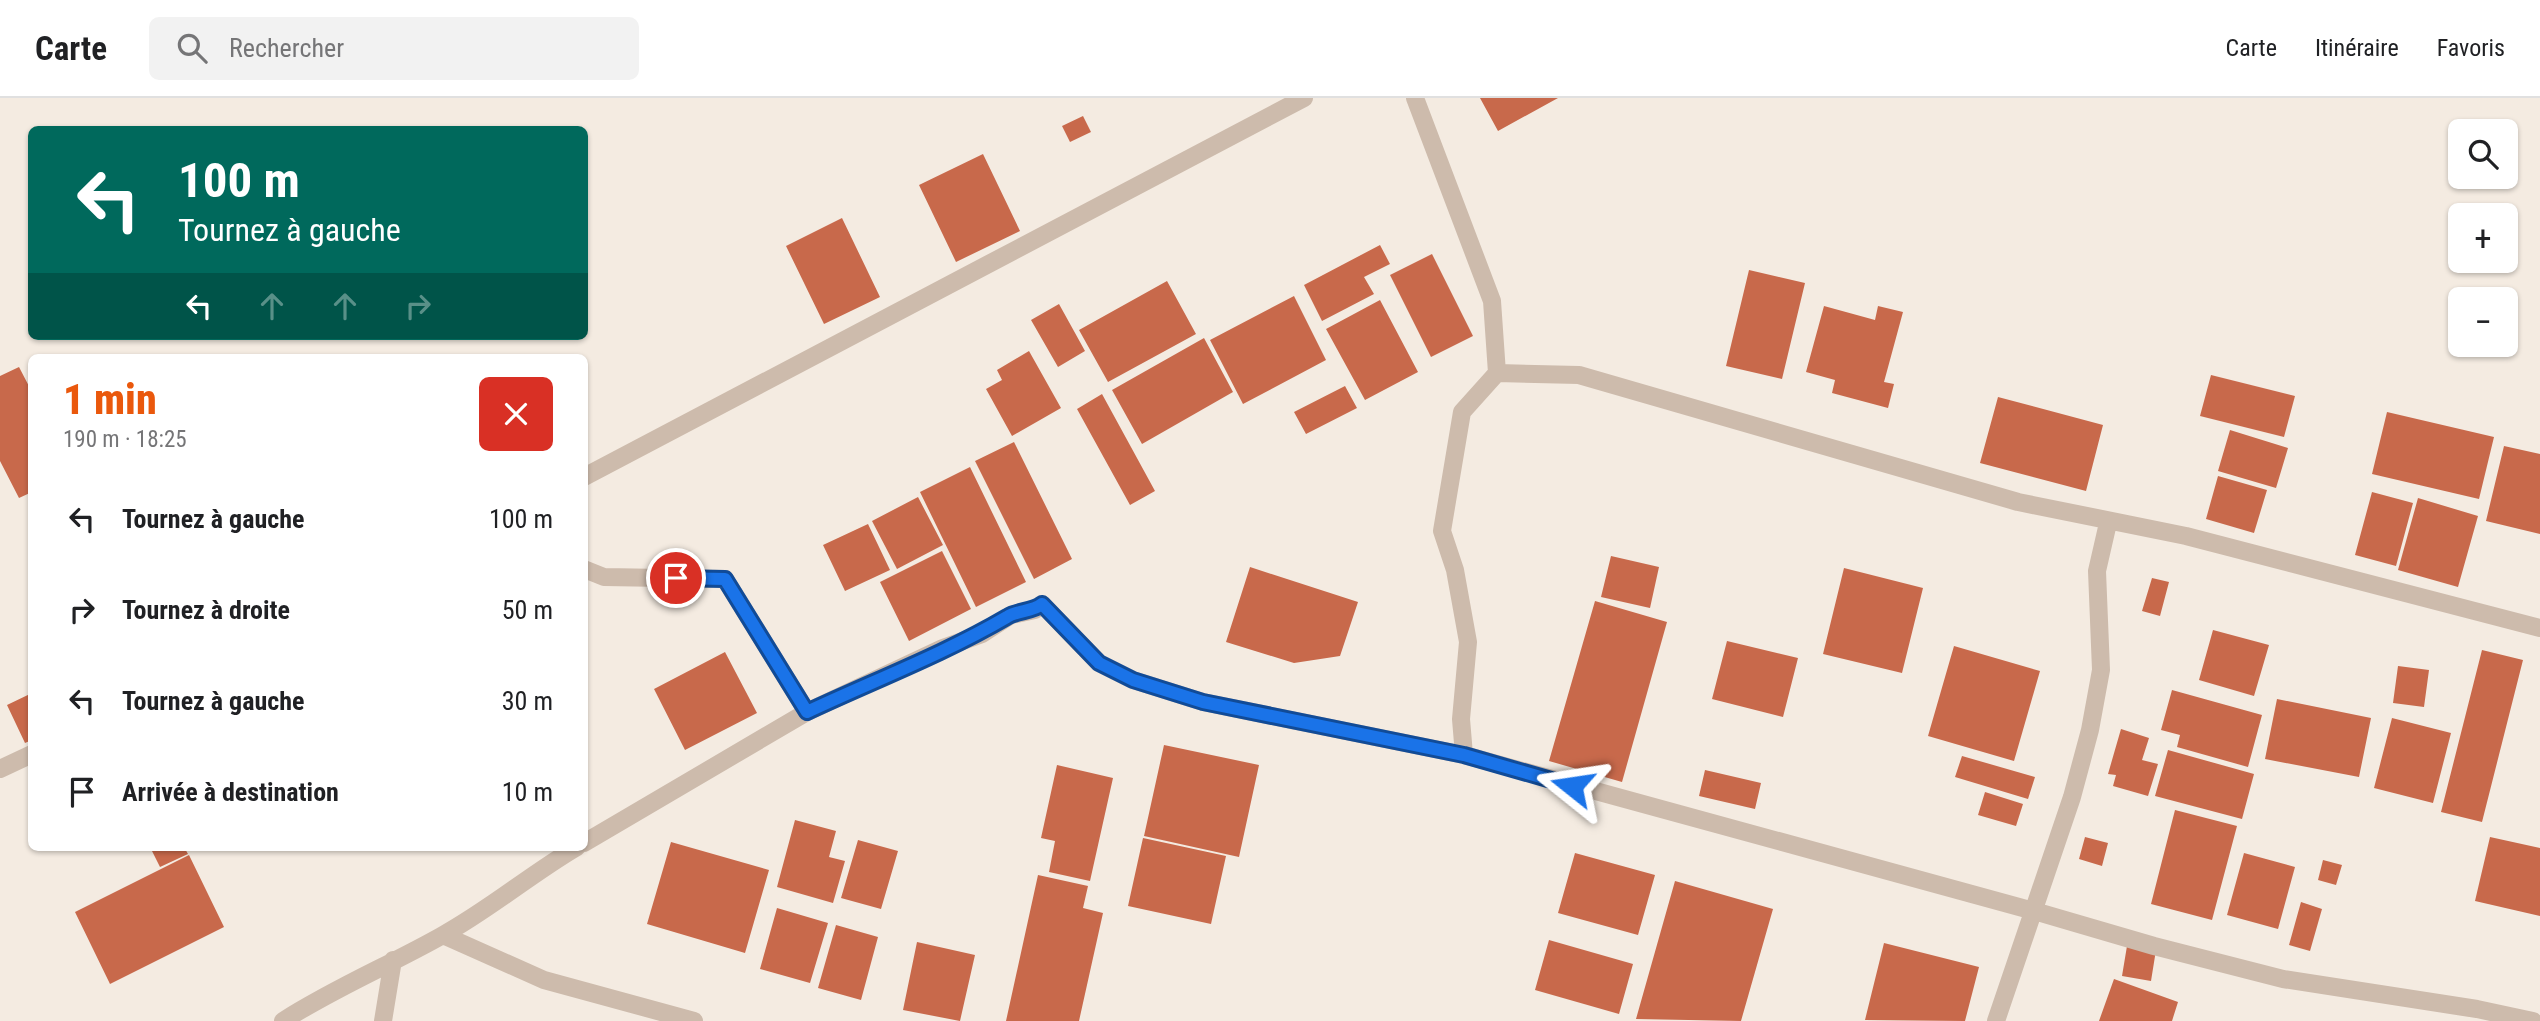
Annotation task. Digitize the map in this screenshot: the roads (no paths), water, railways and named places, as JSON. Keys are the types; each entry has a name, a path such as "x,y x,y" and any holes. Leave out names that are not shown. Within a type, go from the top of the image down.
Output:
{"street":[{"path":"588,475 1304,98"},
{"path":"1415,98 1492,301 1497,373 1462,412 1442,531 1455,570 1468,642 1461,719 1464,755"},
{"path":"1497,373 1579,375 1926,477 2108,523 2186,536 2540,628"},
{"path":"1996,1021 2072,797 2090,730 2101,670 2097,571 2108,523"},
{"path":"588,571 604,577 725,579 807,712"},
{"path":"588,841 807,712 943,648 982,634 1011,615 1035,610 1042,604 1099,663 1133,680 1203,702 1464,755 2154,946 2283,979 2477,1009 2533,1021"},
{"path":"0,769 28,756"},
{"path":"283,1021 323,995 443,935 503,899 571,851"},
{"path":"443,935 544,980 694,1021"},
{"path":"383,1021 393,960"}]}
